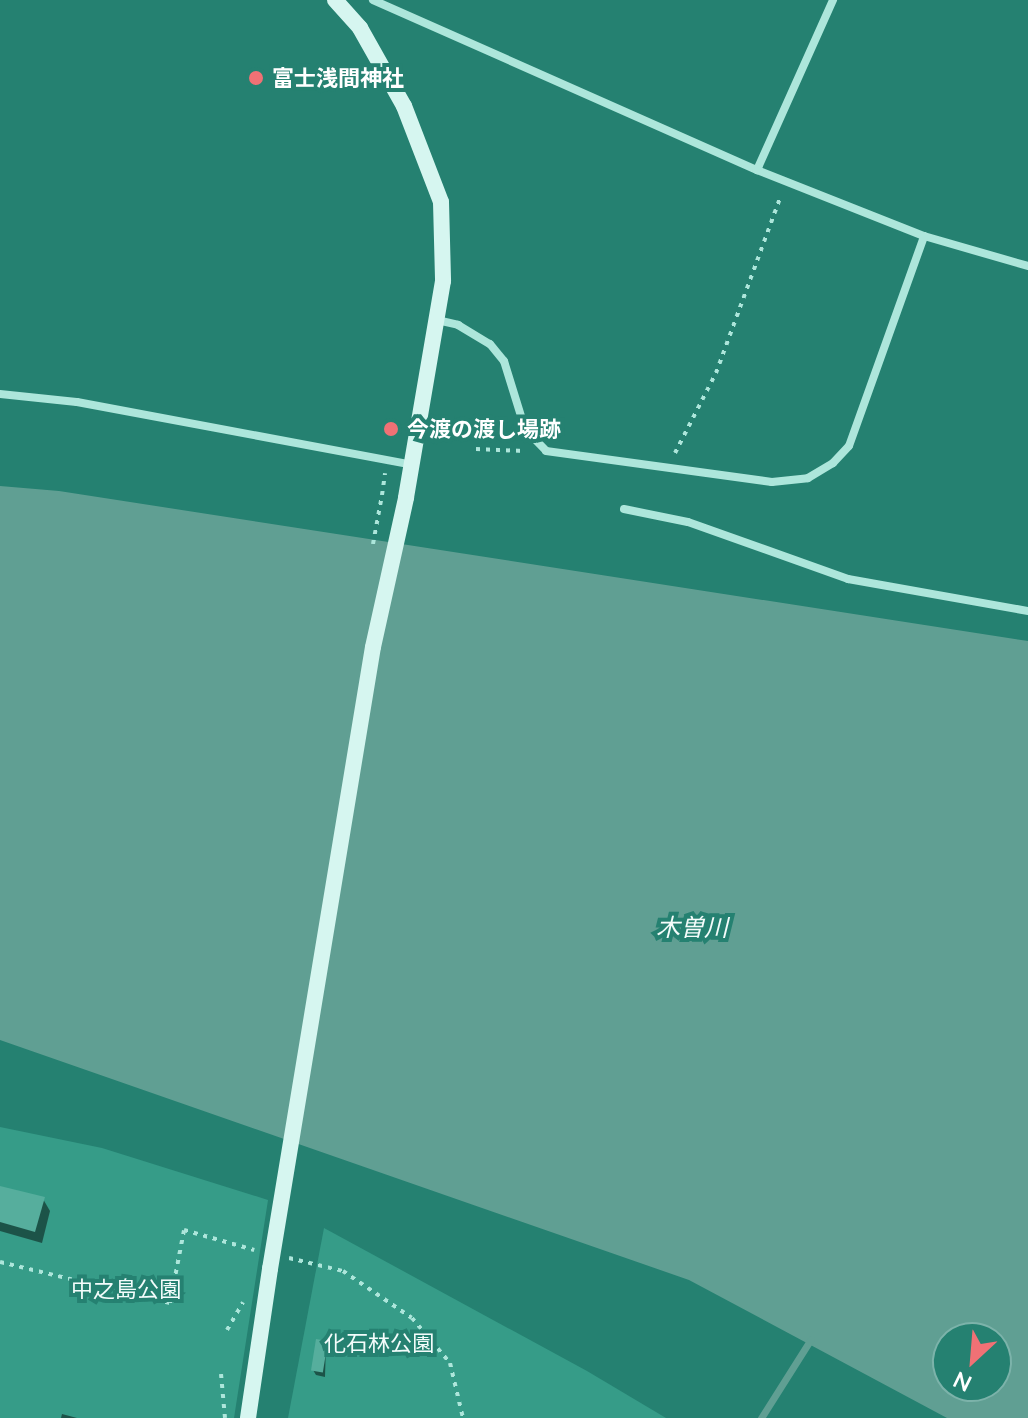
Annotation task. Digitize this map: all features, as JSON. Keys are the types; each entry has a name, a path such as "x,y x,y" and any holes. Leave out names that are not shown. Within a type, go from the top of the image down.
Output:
{"street":[{"path":"248,1418 370,663 415,465 443,281 441,202 404,106 360,28 335,0"},
{"path":"373,0 786,182 924,236 1028,266"},
{"path":"757,170 833,0"},
{"path":"437,320 458,325 490,344 504,361 525,429 546,451 772,482 808,478 833,463 849,446 924,236"},
{"path":"0,394 77,402 415,465"},
{"path":"624,509 688,522 848,579 1028,611"}],"path":[{"path":"665,468 716,373 786,182"},
{"path":"476,449 546,451"},
{"path":"227,1330 245,1291"},
{"path":"221,1374 227,1409"}],"green space":[{"name":"中之島公園","path":"0,1127 102,1148 268,1200 234,1418 0,1418"},
{"name":"化石林公園","path":"324,1228 587,1371 666,1418 288,1418"}],"water":[{"name":"木曽川","path":"0,486 59,491 1028,641 1028,1418 947,1418 689,1280 0,1040"}],"building":[{"path":"0,1186 45,1197 35,1232 0,1222"},
{"path":"316,1339 328,1341 323,1372 311,1371"}],"waterway":[{"path":"761,1418 811,1339"}],"place":[{"name":"富士浅間神社","path":"256,78"},
{"name":"今渡の渡し場跡","path":"391,429"}]}
